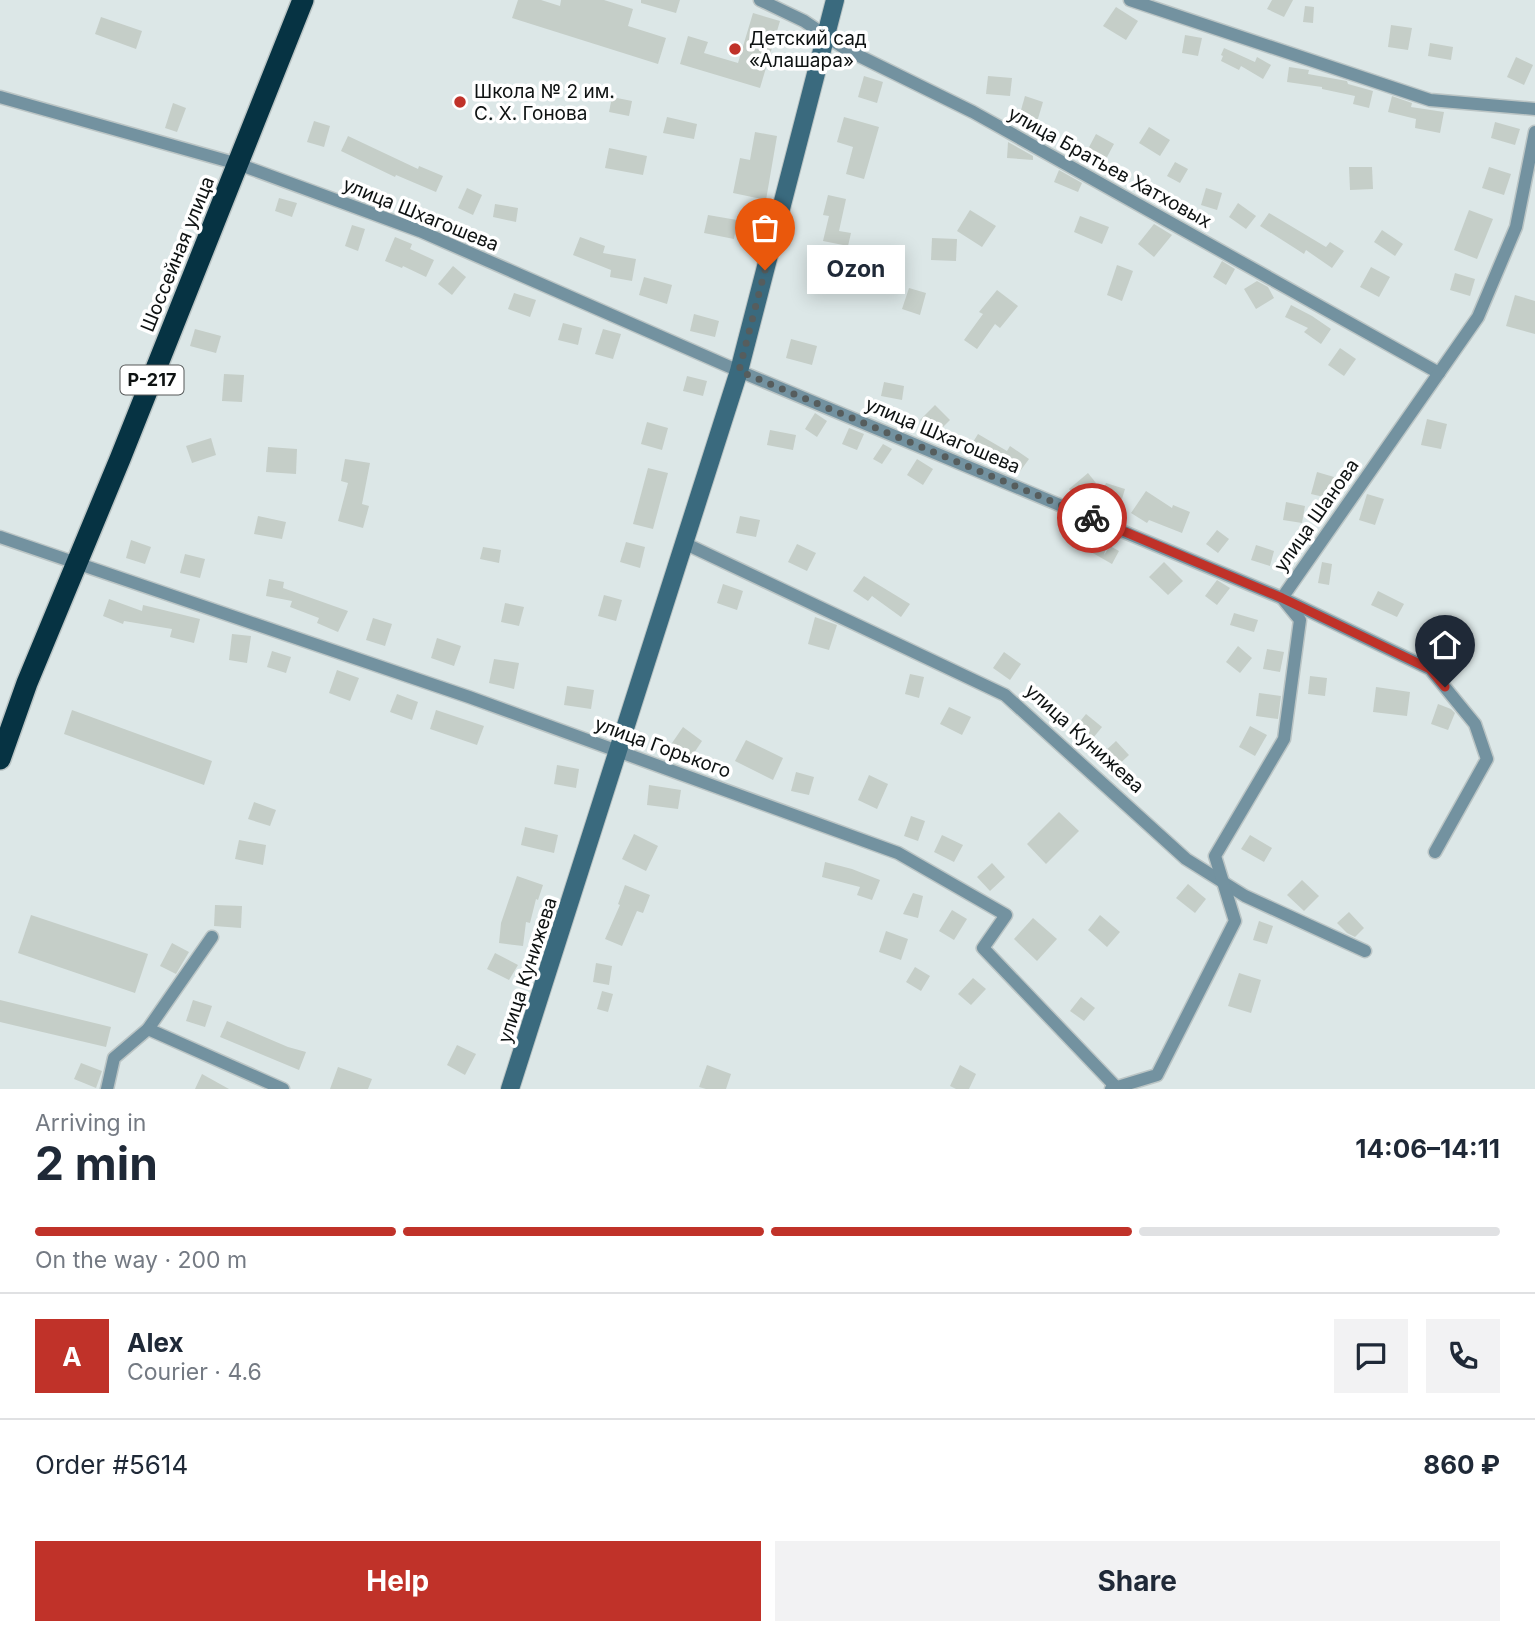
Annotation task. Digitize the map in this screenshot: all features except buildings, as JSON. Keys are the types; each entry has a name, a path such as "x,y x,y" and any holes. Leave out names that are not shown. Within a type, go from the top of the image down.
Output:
{"highway":[{"name":"Шоссейная улица","path":"0,759 27,683 303,0"}],"street":[{"name":"улица Братьев Хатховых","path":"760,0 804,21 847,50 972,112 1439,373"},
{"name":"улица Кунижева","path":"510,1089 739,371 835,0"},
{"path":"1130,0 1430,100 1535,109"},
{"name":"улица Шхагошева","path":"0,97 238,164 420,231 739,371 1282,598 1430,669 1475,724 1487,759 1435,852"},
{"name":"улица Шанова","path":"1113,1088 1157,1075 1235,921 1215,856 1284,739 1300,620 1282,598 1478,317 1516,227 1535,132"},
{"name":"улица Горького","path":"0,537 469,697 898,853 1006,915 983,948 1113,1088"},
{"name":"улица Кунижева","path":"686,544 1005,695 1186,859 1245,896 1365,951"},
{"path":"107,1089 114,1058 148,1029 212,937"},
{"path":"148,1029 283,1089"}],"way so far":[{"path":"765,270 739,371 1092,518"}],"place":[{"name":"Детский сад «Алашара»","path":"735,49"},
{"name":"Школа № 2 им. С. Х. Гонова","path":"460,102"},
{"name":"Ozon","path":"765,270"}],"route":[{"path":"1092,518 1282,598 1430,669 1445,687"}]}
